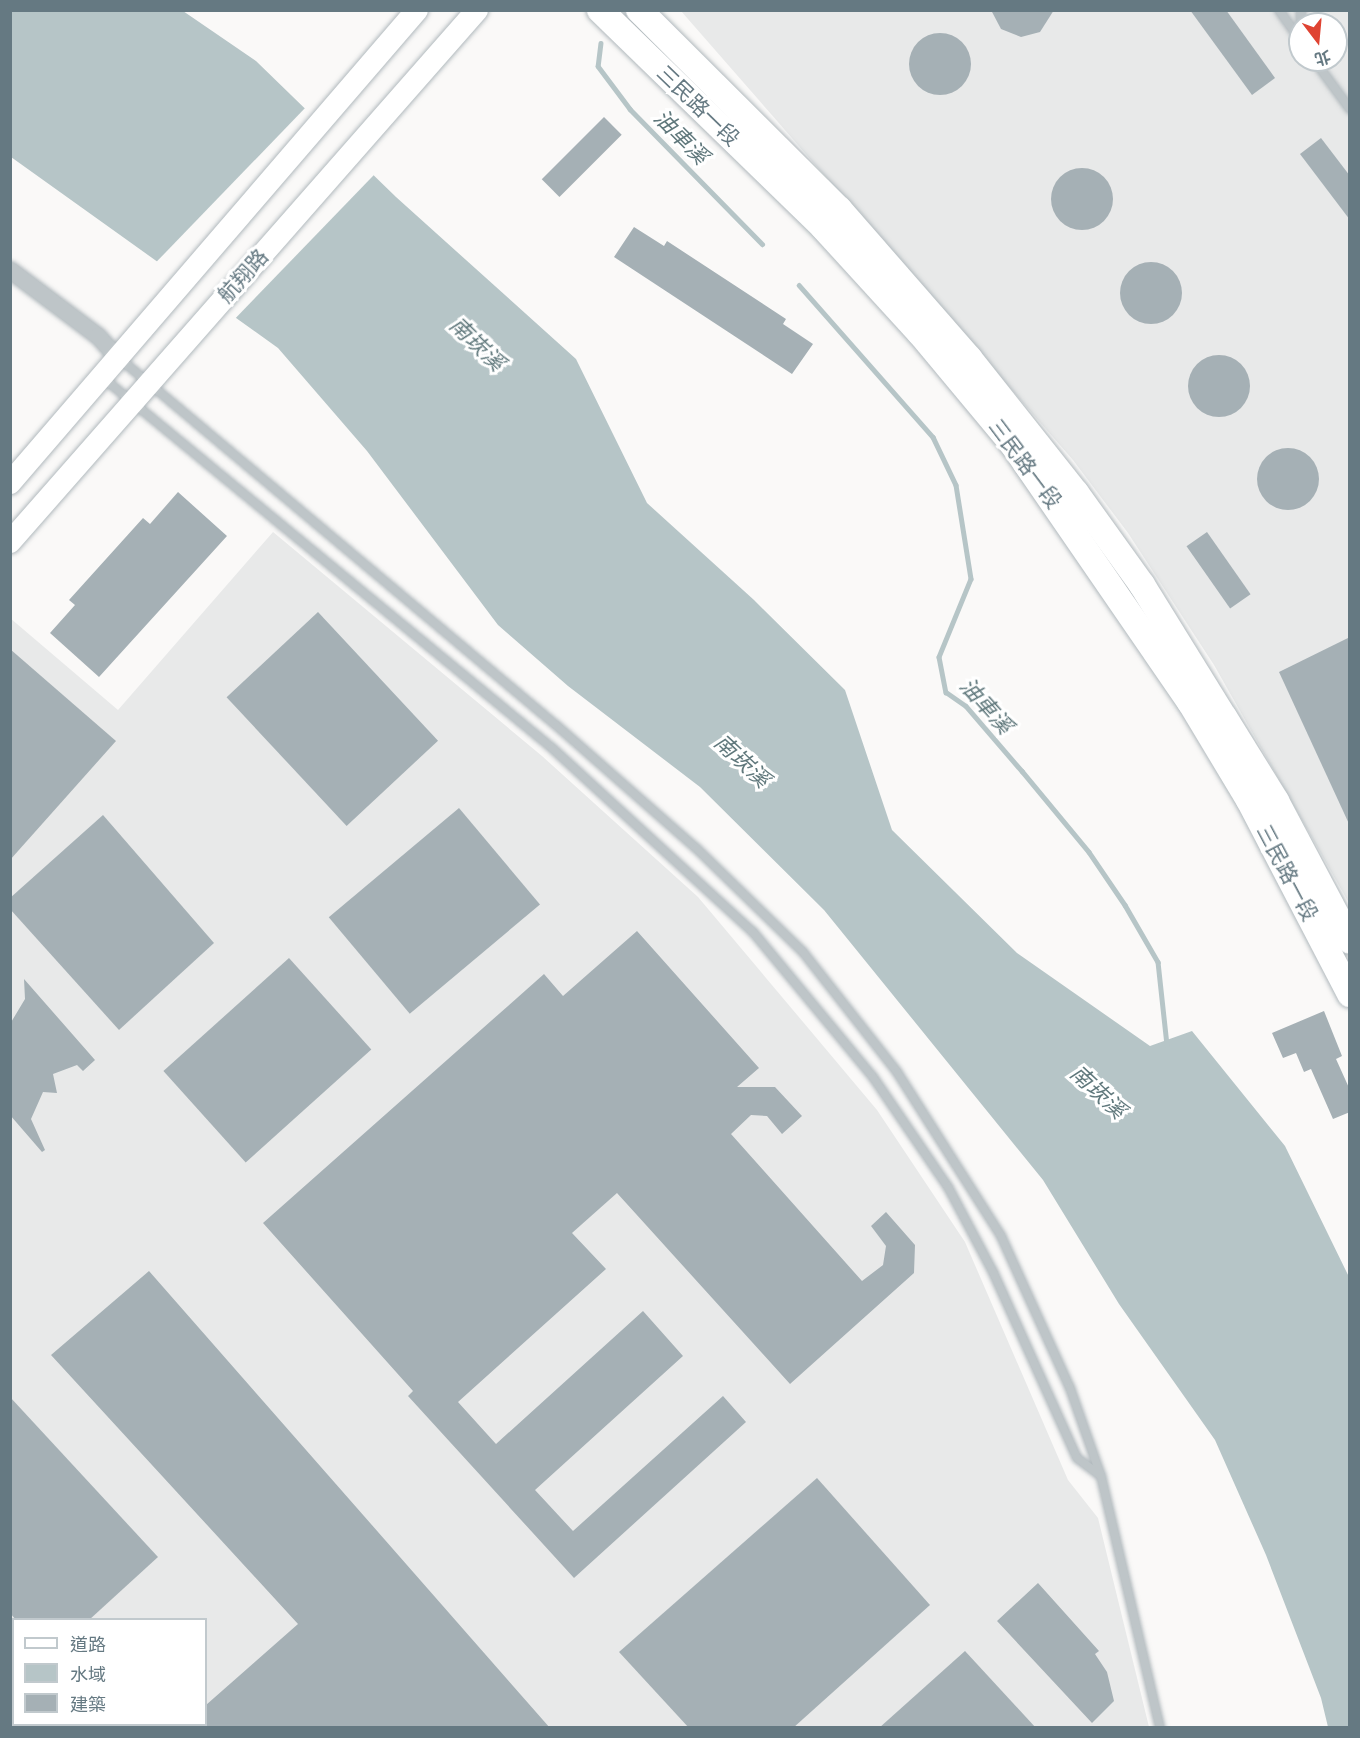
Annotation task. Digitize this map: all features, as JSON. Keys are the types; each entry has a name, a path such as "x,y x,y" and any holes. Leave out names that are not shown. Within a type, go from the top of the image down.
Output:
{"main road":[{"name":"三民路一段","path":"600,10 824,228 920,333 1014,446 1190,702 1249,800 1350,994"},
{"name":"三民路一段","path":"639,10 838,209 969,358 1076,493 1142,585 1224,717 1275,801 1350,941"}],"street":[{"name":"航翔路","path":"10,483 417,10"},
{"name":"航翔路","path":"10,542 471,18 484,10"},
{"path":"10,270 98,336 124,350"}],"lane":[{"path":"1279,10 1288,23"},
{"path":"1323,72 1350,109"},
{"path":"124,350 148,384 753,932 873,1077 948,1187 993,1272 1077,1458 1101,1476"},
{"path":"102,376 148,384 557,726 754,902 802,952 897,1072 1001,1236 1045,1328 1101,1476 1160,1728"}],"shaded area":[{"path":"681,11 1349,11 1349,903 1214,665 1128,533 1073,460"},
{"path":"273,532 542,756 698,897 877,1110 965,1242 1068,1480 1098,1518 1149,1727 11,1727 10,618 118,710"}],"water":[{"name":"南崁溪","path":"11,11 183,11 256,61 396,197 576,359 647,503 754,600 845,690 892,830 1017,953 1150,1046 1192,1031 1285,1146 1349,1277 1349,1727 1328,1727 1321,1698 1266,1555 1215,1440 1119,1304 1043,1180 824,910 700,787 568,686 498,625 367,451 278,348 11,157"}],"pier":[{"path":"307,106 376,173 225,329 156,262"}],"building":[{"path":"991,10 1054,10 1040,32 1021,37 1001,29"},
{"path":"1190,10 1226,10 1275,78 1252,95"},
{"path":"940,33 952,35 962,42 969,52 971,64 969,76 962,86 952,93 940,95 928,93 918,86 911,76 909,64 911,52 918,42 928,35"},
{"path":"604,117 622,135 559,197 542,179"},
{"path":"1321,138 1350,176 1350,220 1300,154"},
{"path":"1082,168 1094,170 1104,177 1111,187 1113,199 1111,211 1104,221 1094,228 1082,230 1070,228 1060,221 1053,211 1051,199 1053,187 1060,177 1070,170"},
{"path":"634,227 664,246 667,241 786,319 783,324 813,344 792,374 614,257"},
{"path":"1151,262 1163,264 1173,271 1180,281 1182,293 1180,305 1173,315 1163,322 1151,324 1139,322 1129,315 1122,305 1120,293 1122,281 1129,271 1139,264"},
{"path":"1219,355 1231,357 1241,364 1248,374 1250,386 1248,398 1241,408 1231,415 1219,417 1207,415 1197,408 1190,398 1188,386 1190,374 1197,364 1207,357"},
{"path":"1288,448 1300,450 1310,457 1317,467 1319,479 1317,491 1310,501 1300,508 1288,510 1276,508 1266,501 1259,491 1257,479 1259,467 1266,457 1276,450"},
{"path":"178,492 227,536 99,677 50,633 75,605 69,600 143,518 150,524"},
{"path":"1207,532 1251,594 1230,609 1187,546"},
{"path":"318,612 438,741 347,826 227,697"},
{"path":"1350,637 1350,826 1279,672"},
{"path":"10,649 116,741 10,860"},
{"path":"459,808 540,905 410,1014 329,917"},
{"path":"103,815 214,943 119,1030 10,909 10,898"},
{"path":"637,931 759,1068 737,1087 775,1087 802,1116 782,1134 767,1116 751,1115 731,1134 862,1281 883,1265 886,1246 871,1226 886,1212 915,1245 914,1273 790,1384 617,1193 572,1233 606,1269 458,1402 496,1444 643,1311 683,1356 535,1490 573,1531 723,1396 746,1422 574,1578 408,1396 413,1391 263,1223 544,974 563,996"},
{"path":"289,958 371,1049 246,1162 163,1071"},
{"path":"24,979 95,1060 83,1071 77,1065 53,1074 57,1093 43,1092 31,1119 45,1150 42,1152 10,1115 10,1024 25,999"},
{"path":"1324,1011 1342,1056 1336,1059 1350,1090 1350,1112 1333,1119 1311,1069 1304,1072 1296,1053 1283,1058 1272,1033"},
{"path":"149,1271 550,1728 206,1728 207,1704 298,1624 51,1355"},
{"path":"10,1397 158,1557 91,1618 14,1618 10,1613"},
{"path":"817,1478 930,1605 793,1728 689,1728 619,1652"},
{"path":"1038,1583 1099,1651 1095,1654 1107,1672 1114,1701 1092,1723 997,1621"},
{"path":"965,1651 1036,1728 879,1728"}],"waterway":[{"name":"油車溪","path":"601,43 598,66 630,109 762,244"},
{"name":"油車溪","path":"799,285 933,437 956,485 971,579 939,657 946,692 966,706 1022,771 1089,852 1125,905 1158,962 1167,1045"}]}
